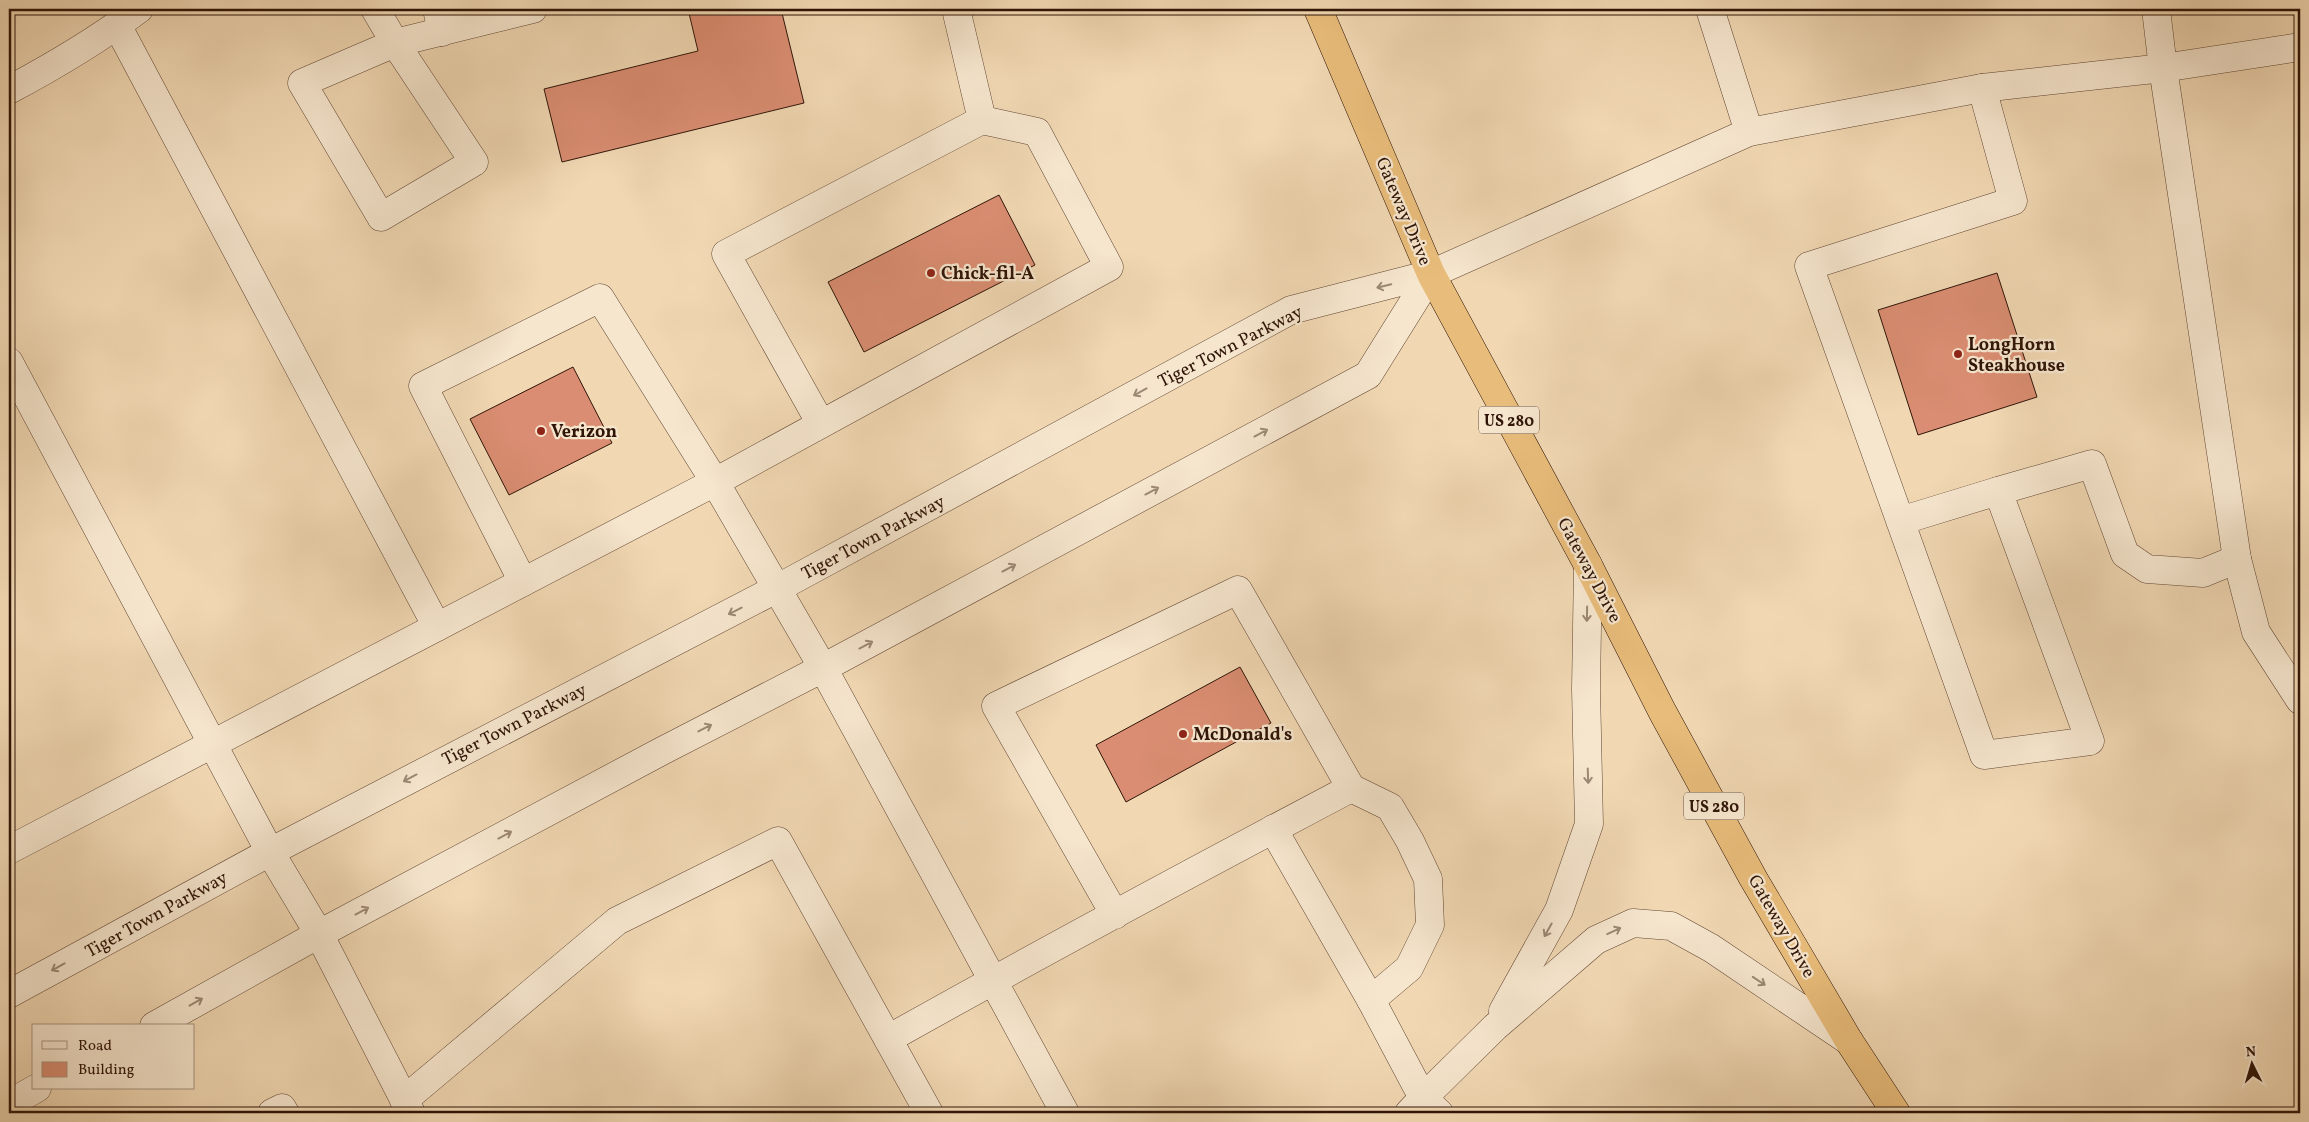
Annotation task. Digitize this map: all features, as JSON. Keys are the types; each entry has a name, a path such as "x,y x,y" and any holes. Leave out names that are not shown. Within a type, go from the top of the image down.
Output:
{"highway":[{"name":"Gateway Drive","path":"1318,9 1431,274 1588,565 1662,711 1753,878 1849,1041 1896,1113"}],"lane":[{"path":"9,90 51,68 117,26 139,9"},
{"path":"375,9 395,43 474,162 381,217 302,83 395,43 439,20 533,9"},
{"path":"956,9 982,120"},
{"path":"1710,9 1750,132"},
{"path":"2156,9 2163,68 2237,560 2256,632 2300,700"},
{"path":"117,26 437,627"},
{"name":"Tiger Town Parkway","path":"9,994 270,852 778,588 1292,310 1431,274 1750,132 1982,88 2163,68 2300,47"},
{"path":"1982,88 2013,201 1808,266 1984,755 2090,742 1998,491"},
{"path":"9,850 715,482 1109,267 1037,132 982,120 726,254 821,424"},
{"path":"158,1024 319,934 662,751 823,668 1368,375 1431,274"},
{"path":"523,582 423,386 600,298 715,482 778,588 1064,1113"},
{"path":"9,362 270,852 319,934 407,1107 617,921 778,841 929,1113"},
{"path":"1900,521 2092,464 2125,554 2147,569 2203,573 2237,560"},
{"path":"1495,1026 1559,910 1589,824 1586,689 1588,565"},
{"path":"1115,915 996,706 1238,590 1351,788 1390,807 1410,841 1428,880 1430,926 1409,968 1371,1000"},
{"path":"888,1039 1351,788"},
{"path":"1273,829 1371,1000 1424,1108 1495,1026 1596,940 1632,923 1671,926 1703,944 1849,1041"},
{"path":"9,1104 34,1090"},
{"path":"272,1113 282,1108 285,1113"}],"building":[{"path":"688,9 781,9 804,103 562,162 544,89 698,51"},
{"name":"Chick-fil-A","path":"999,195 1035,265 864,352 828,282"},
{"name":"LongHorn Steakhouse","path":"1997,273 2037,397 1918,435 1878,310"},
{"name":"Verizon","path":"573,367 612,443 509,495 470,419"},
{"name":"McDonald's","path":"1240,667 1271,723 1126,802 1096,745"}],"place":[{"name":"Chick-fil-A","path":"931,273"},
{"name":"LongHorn Steakhouse","path":"1958,354"},
{"name":"Verizon","path":"541,431"},
{"name":"McDonald's","path":"1183,734"}]}
